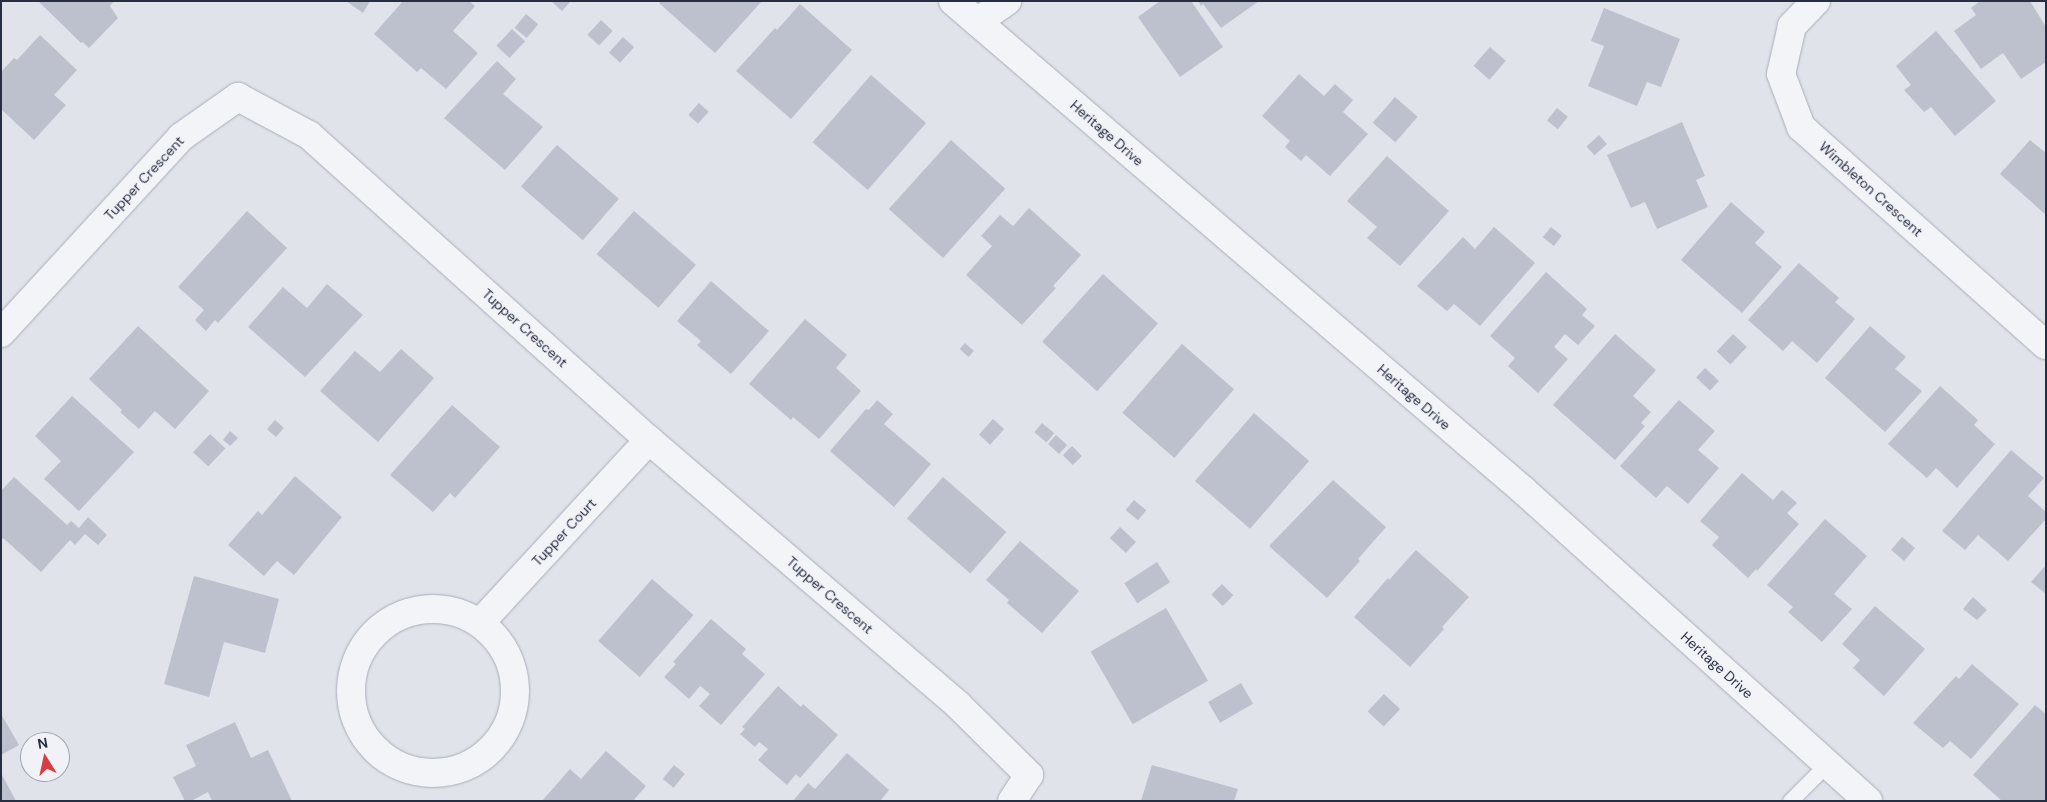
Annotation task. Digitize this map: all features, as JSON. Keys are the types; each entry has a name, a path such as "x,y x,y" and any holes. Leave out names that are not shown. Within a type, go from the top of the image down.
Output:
{"street":[{"name":"Heritage Drive","path":"953,1 1524,491 1868,801"},
{"path":"977,22 1007,1"},
{"name":"Wimbleton Crescent","path":"1816,1 1792,26 1781,74 1801,127 2046,345"},
{"name":"Tupper Crescent","path":"1,333 181,137 238,97 309,135 649,440 958,706 1029,775 1012,801"},
{"name":"Tupper Court","path":"480,624 649,440"},
{"path":"425,609 454,611 480,624 502,645 513,672 514,708 503,735 480,759 454,771 412,771 378,752 364,736 352,710 350,682 359,654 380,628 404,614 425,609"}],"lane":[{"path":"1790,801 1827,764"}],"building":[{"path":"38,1 114,1 110,6 118,18 89,48 83,42 81,43"},
{"path":"346,1 370,1 363,13"},
{"path":"403,1 469,1 475,6 453,31 478,53 446,89 421,68 417,72 374,34"},
{"path":"551,1 571,1 562,11"},
{"path":"661,1 762,1 715,53 659,3"},
{"path":"1160,1 1191,1 1223,47 1180,77 1138,17"},
{"path":"1198,1 1259,1 1221,28 1203,4 1201,6"},
{"path":"1980,1 2030,1 2046,27 2046,62 2021,79 2003,53 1981,69 1954,31 1976,15 1971,8"},
{"path":"800,4 852,50 791,119 736,71 775,28 777,30"},
{"path":"1604,8 1680,39 1661,87 1647,82 1637,106 1588,86 1604,46 1591,41"},
{"path":"526,14 538,24 527,38 514,28"},
{"path":"601,20 613,31 599,46 587,35"},
{"path":"512,29 525,41 509,58 496,46"},
{"path":"1936,31 1996,101 1955,136 1931,107 1924,112 1904,90 1911,85 1896,66"},
{"path":"40,35 77,70 54,95 66,105 34,140 1,109 1,72 14,58 17,60"},
{"path":"623,37 634,47 620,63 609,53"},
{"path":"1490,47 1506,61 1489,80 1474,66"},
{"path":"497,61 516,79 503,94 543,127 505,170 444,118"},
{"path":"1299,74 1324,96 1335,84 1353,100 1343,112 1368,134 1330,176 1306,155 1301,161 1285,147 1290,141 1262,116"},
{"path":"871,75 926,123 868,190 813,142"},
{"path":"1395,97 1418,117 1395,142 1373,123"},
{"path":"699,103 709,112 698,124 688,115"},
{"path":"1557,108 1568,117 1558,129 1547,120"},
{"path":"1682,122 1705,176 1696,180 1708,207 1657,229 1645,202 1631,208 1607,155"},
{"path":"1599,135 1607,144 1594,155 1586,146"},
{"path":"951,140 1005,189 943,258 889,209"},
{"path":"2030,140 2046,153 2046,215 2000,174"},
{"path":"557,145 619,199 583,240 521,187"},
{"path":"1387,156 1449,211 1400,266 1367,238 1377,227 1347,201"},
{"path":"1731,202 1765,232 1755,243 1782,267 1742,313 1681,260"},
{"path":"1029,208 1081,255 1053,286 1056,288 1022,325 966,275 992,246 981,236 1000,215 1013,226"},
{"path":"247,211 287,248 218,323 215,320 206,331 195,320 204,310 178,287"},
{"path":"634,211 696,265 658,308 597,254"},
{"path":"1494,227 1535,263 1480,326 1454,304 1447,311 1417,286 1463,237 1475,249"},
{"path":"1551,227 1562,236 1554,246 1543,237"},
{"path":"1799,263 1839,298 1835,302 1855,319 1817,363 1792,341 1783,351 1748,320"},
{"path":"1546,272 1587,309 1582,315 1595,326 1578,345 1565,334 1554,347 1568,359 1538,393 1508,366 1515,358 1490,336"},
{"path":"1103,274 1158,324 1097,391 1042,342"},
{"path":"711,281 769,331 731,374 697,345 701,341 677,321"},
{"path":"327,284 363,315 305,377 248,327 283,287 307,308"},
{"path":"805,319 847,355 836,368 861,391 819,439 793,417 791,420 749,384"},
{"path":"138,326 209,391 175,429 155,411 139,429 89,379"},
{"path":"1870,326 1906,357 1895,369 1922,391 1885,432 1825,378"},
{"path":"1615,334 1656,370 1633,396 1651,412 1641,423 1645,426 1615,460 1553,405"},
{"path":"1733,334 1747,347 1731,365 1717,352"},
{"path":"965,343 974,351 969,357 960,349"},
{"path":"1182,344 1234,389 1174,458 1122,413"},
{"path":"401,349 434,378 378,442 320,391 355,351 380,372"},
{"path":"1705,368 1719,381 1710,390 1696,378"},
{"path":"1940,386 1978,420 1974,425 1995,444 1957,488 1936,468 1927,478 1888,444"},
{"path":"72,396 134,452 79,511 44,479 61,461 35,436"},
{"path":"877,400 893,414 884,424 931,464 894,507 830,451 866,409 869,410"},
{"path":"1679,400 1715,431 1698,450 1719,468 1688,504 1667,486 1656,498 1620,466"},
{"path":"452,405 500,447 455,498 450,493 433,512 390,475"},
{"path":"1254,413 1309,461 1250,529 1195,481"},
{"path":"993,419 1004,429 990,445 979,435"},
{"path":"275,420 284,428 276,437 267,429"},
{"path":"1042,423 1054,433 1047,442 1034,432"},
{"path":"230,431 238,438 230,446 223,440"},
{"path":"210,434 225,448 208,467 193,452"},
{"path":"1056,435 1067,445 1059,454 1048,444"},
{"path":"1072,446 1082,456 1073,465 1063,455"},
{"path":"2011,450 2044,478 2028,496 2046,512 2046,519 2008,561 1978,535 1965,550 1942,531"},
{"path":"1742,473 1773,500 1782,490 1797,503 1787,513 1799,524 1757,571 1756,569 1748,578 1712,545 1719,537 1700,521"},
{"path":"295,476 342,517 294,575 277,561 264,576 228,545 258,511 262,515"},
{"path":"14,477 67,525 71,521 79,528 88,517 107,535 98,545 85,534 75,545 70,540 41,572 3,538 1,540 1,491"},
{"path":"943,477 1006,532 970,574 907,519"},
{"path":"1333,480 1386,527 1358,559 1360,561 1327,598 1269,546"},
{"path":"1134,500 1146,510 1138,520 1126,510"},
{"path":"1825,519 1867,556 1834,594 1852,609 1822,642 1788,612 1793,607 1767,585"},
{"path":"1120,527 1136,542 1126,553 1110,538"},
{"path":"1902,537 1915,548 1904,561 1891,550"},
{"path":"1020,541 1079,591 1042,633 1007,603 1009,600 986,580"},
{"path":"1416,550 1469,597 1442,627 1444,629 1410,667 1354,617 1388,578 1389,580"},
{"path":"1157,562 1170,582 1137,603 1124,583"},
{"path":"2046,565 2046,594 2031,582"},
{"path":"194,576 279,599 265,653 224,642 209,697 164,684"},
{"path":"652,579 694,615 640,677 598,641"},
{"path":"1222,584 1233,595 1223,606 1211,595"},
{"path":"1973,597 1987,610 1977,620 1963,609"},
{"path":"1875,606 1925,649 1884,696 1853,668 1860,660 1842,644"},
{"path":"1166,608 1208,681 1133,724 1091,652"},
{"path":"711,619 746,649 742,654 765,674 721,725 699,706 710,694 700,686 689,699 664,677 676,664 673,662"},
{"path":"1972,664 2019,704 1971,759 1950,741 1943,748 1913,723 1956,676 1959,679"},
{"path":"1241,683 1253,704 1220,723 1208,702"},
{"path":"778,686 801,707 803,704 838,735 800,778 796,774 787,785 758,760 768,749 759,742 755,747 740,734 745,729 742,727"},
{"path":"1384,694 1400,709 1384,727 1368,712"},
{"path":"2035,705 2046,714 2046,801 2002,801 1973,775"},
{"path":"1,714 19,745 1,755"},
{"path":"235,722 251,758 268,750 292,801 212,801 208,792 191,801 185,801 173,777 196,766 186,745"},
{"path":"606,751 646,786 633,801 542,801 570,769 581,779"},
{"path":"847,753 889,790 880,801 793,801 808,783 815,789"},
{"path":"674,765 685,774 674,788 663,779"},
{"path":"1152,765 1238,789 1234,801 1141,801"},
{"path":"1,773 16,801 1,801"}]}
